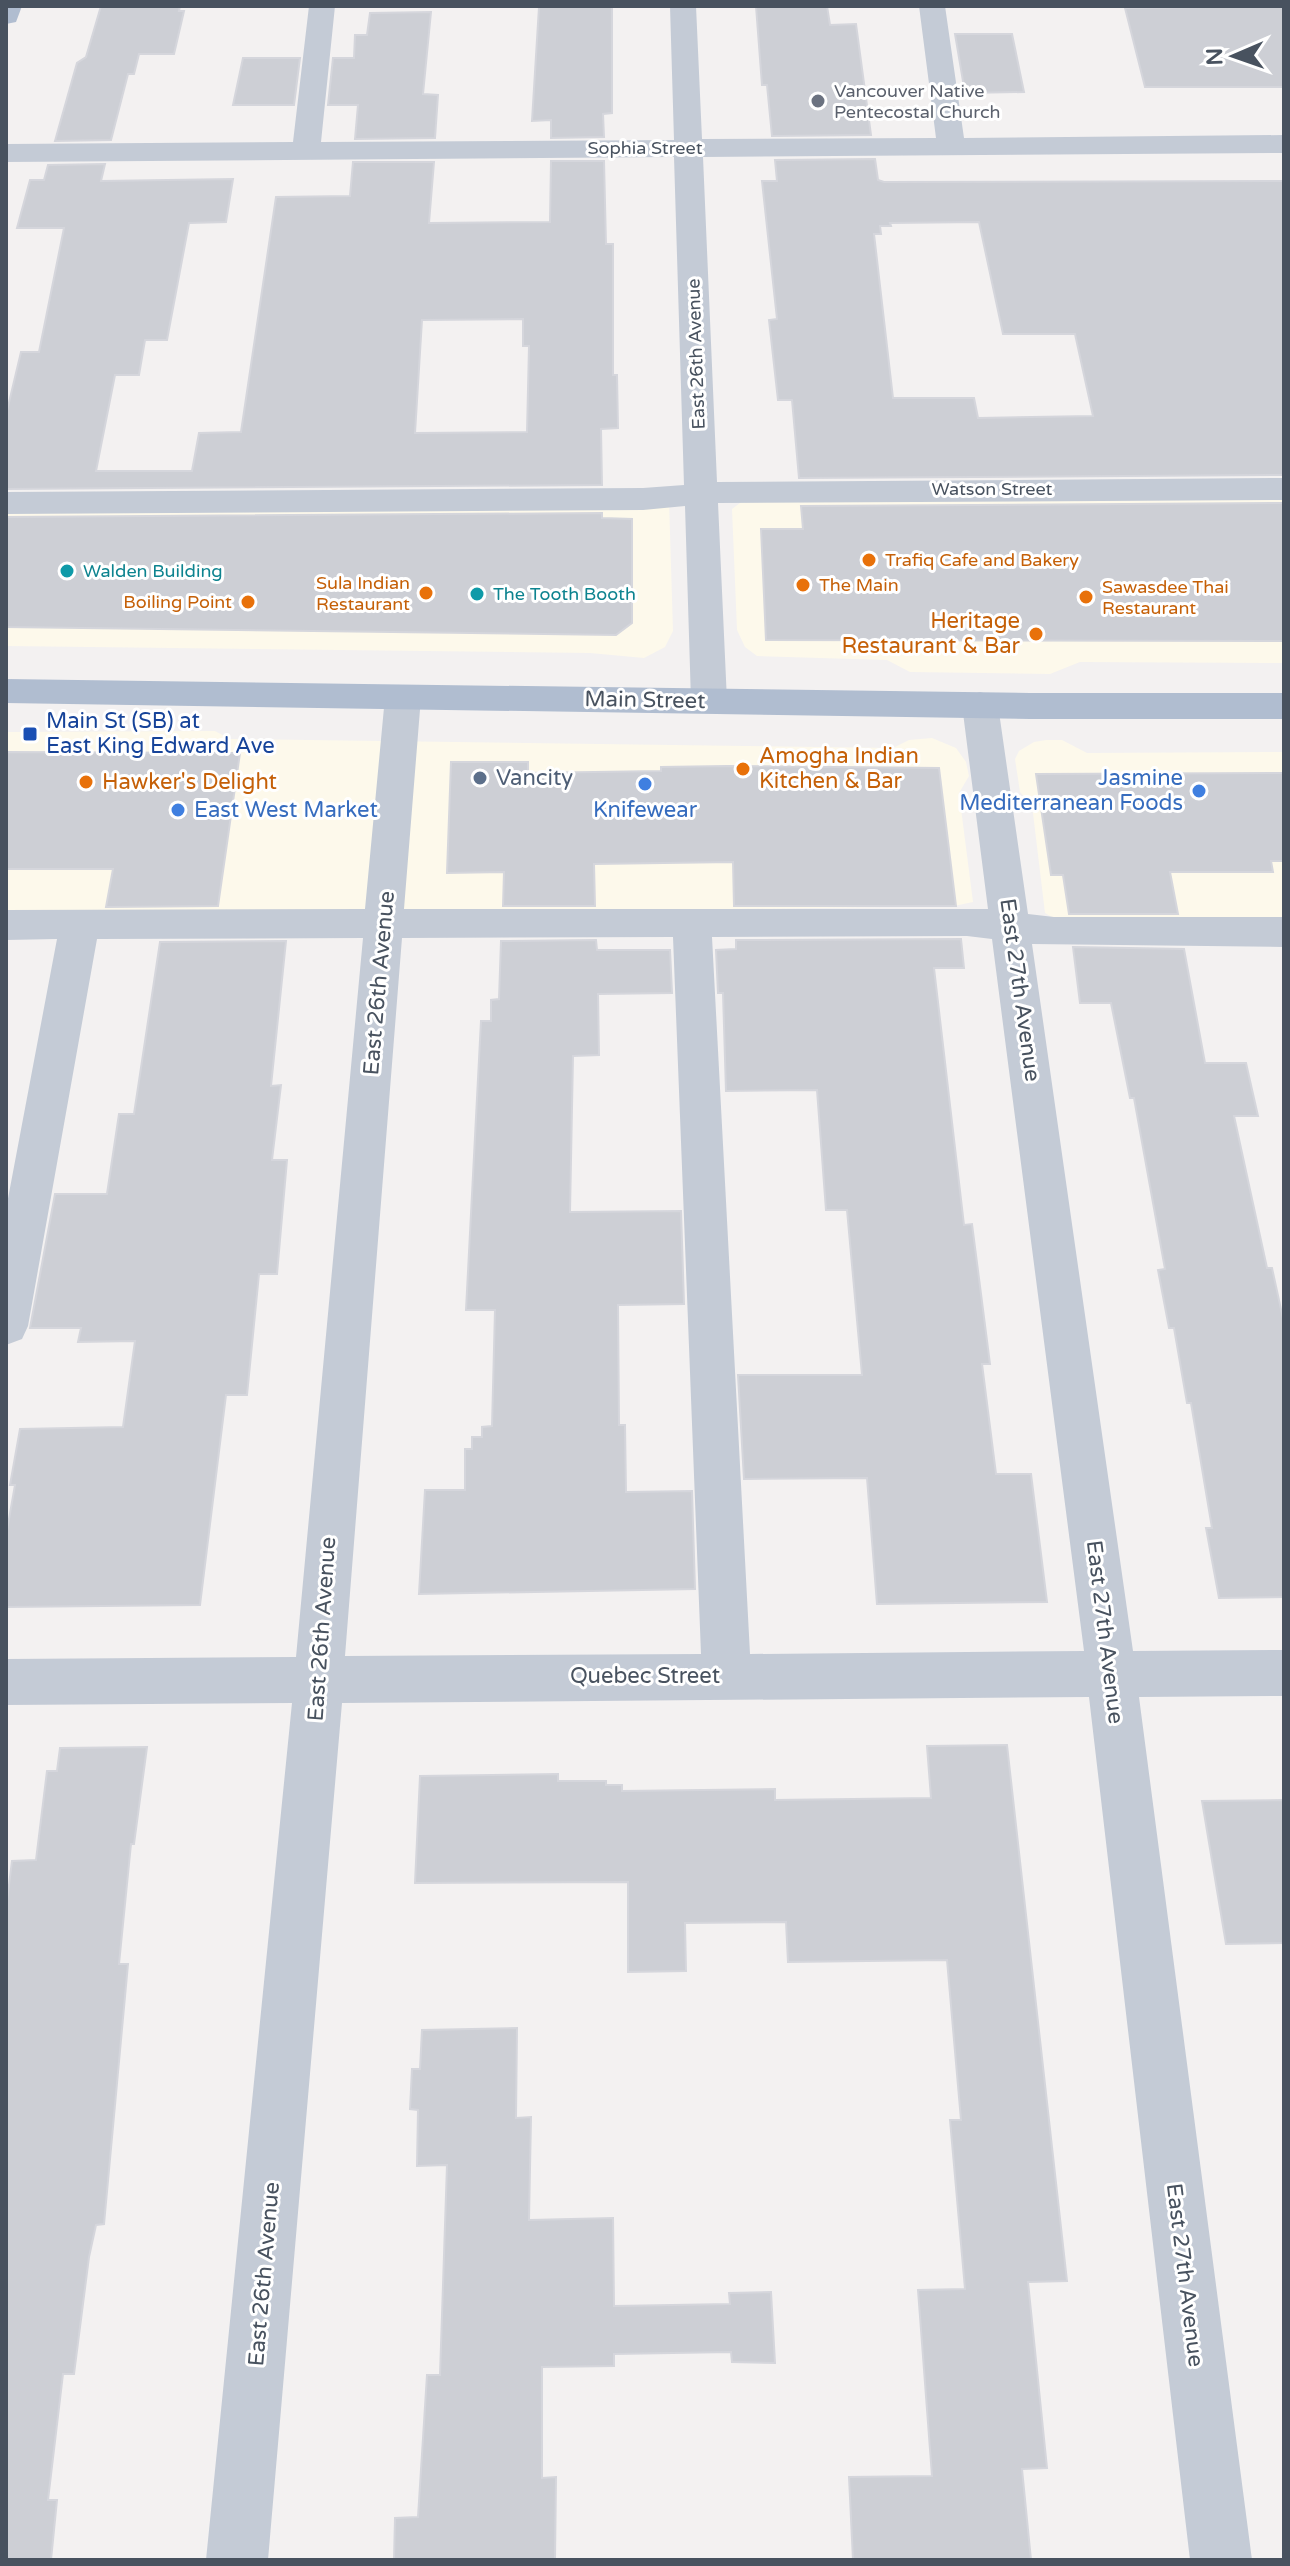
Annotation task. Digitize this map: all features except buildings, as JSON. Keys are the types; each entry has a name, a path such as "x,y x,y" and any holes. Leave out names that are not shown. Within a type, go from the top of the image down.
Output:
{"main road":[{"path":"6,16 9,6"},
{"name":"Main Street","path":"6,691 980,705 1284,706"}],"street":[{"path":"306,150 322,6"},
{"name":"East 26th Avenue","path":"683,6 709,701"},
{"path":"932,6 951,146"},
{"name":"Sophia Street","path":"6,153 1284,144"},
{"name":"Watson Street","path":"6,503 643,499 767,490 1284,489"},
{"name":"East 26th Avenue","path":"237,2560 318,1680 403,697"},
{"name":"East 27th Avenue","path":"980,705 1111,1675 1221,2560"},
{"path":"6,925 967,921 1054,932 1284,932"},
{"path":"692,922 726,1675"},
{"path":"6,1326 80,924"},
{"name":"Quebec Street","path":"6,1682 1284,1673"}],"shaded area":[{"path":"1284,496 1284,663 1080,662 1050,674 910,672 887,660 757,656 745,647 737,630 732,509 744,500"},
{"path":"669,500 673,631 665,647 644,658 590,653 6,646 6,505"},
{"path":"215,731 230,739 893,748 909,740 932,738 956,748 966,762 969,776 959,793 973,902 954,906 6,919 6,732"},
{"path":"1062,740 1087,753 1284,752 1284,923 1065,925 1045,913 1032,805 1020,792 1015,759 1019,751 1034,742"}],"place":[{"name":"Vancouver Native Pentecostal Church","path":"818,101"},
{"name":"Trafiq Cafe and Bakery","path":"869,560"},
{"name":"Walden Building","path":"67,571"},
{"name":"The Main","path":"803,585"},
{"name":"Sula Indian Restaurant","path":"426,593"},
{"name":"The Tooth Booth","path":"477,594"},
{"name":"Sawasdee Thai Restaurant","path":"1086,597"},
{"name":"Boiling Point","path":"248,602"},
{"name":"Heritage Restaurant & Bar","path":"1036,634"},
{"name":"Main St (SB) at East King Edward Ave","path":"30,734"},
{"name":"Amogha Indian Kitchen & Bar","path":"743,769"},
{"name":"Vancity","path":"480,778"},
{"name":"Hawker's Delight","path":"86,782"},
{"name":"Knifewear","path":"645,784"},
{"name":"Jasmine Mediterranean Foods","path":"1199,791"},
{"name":"East West Market","path":"178,810"}]}
